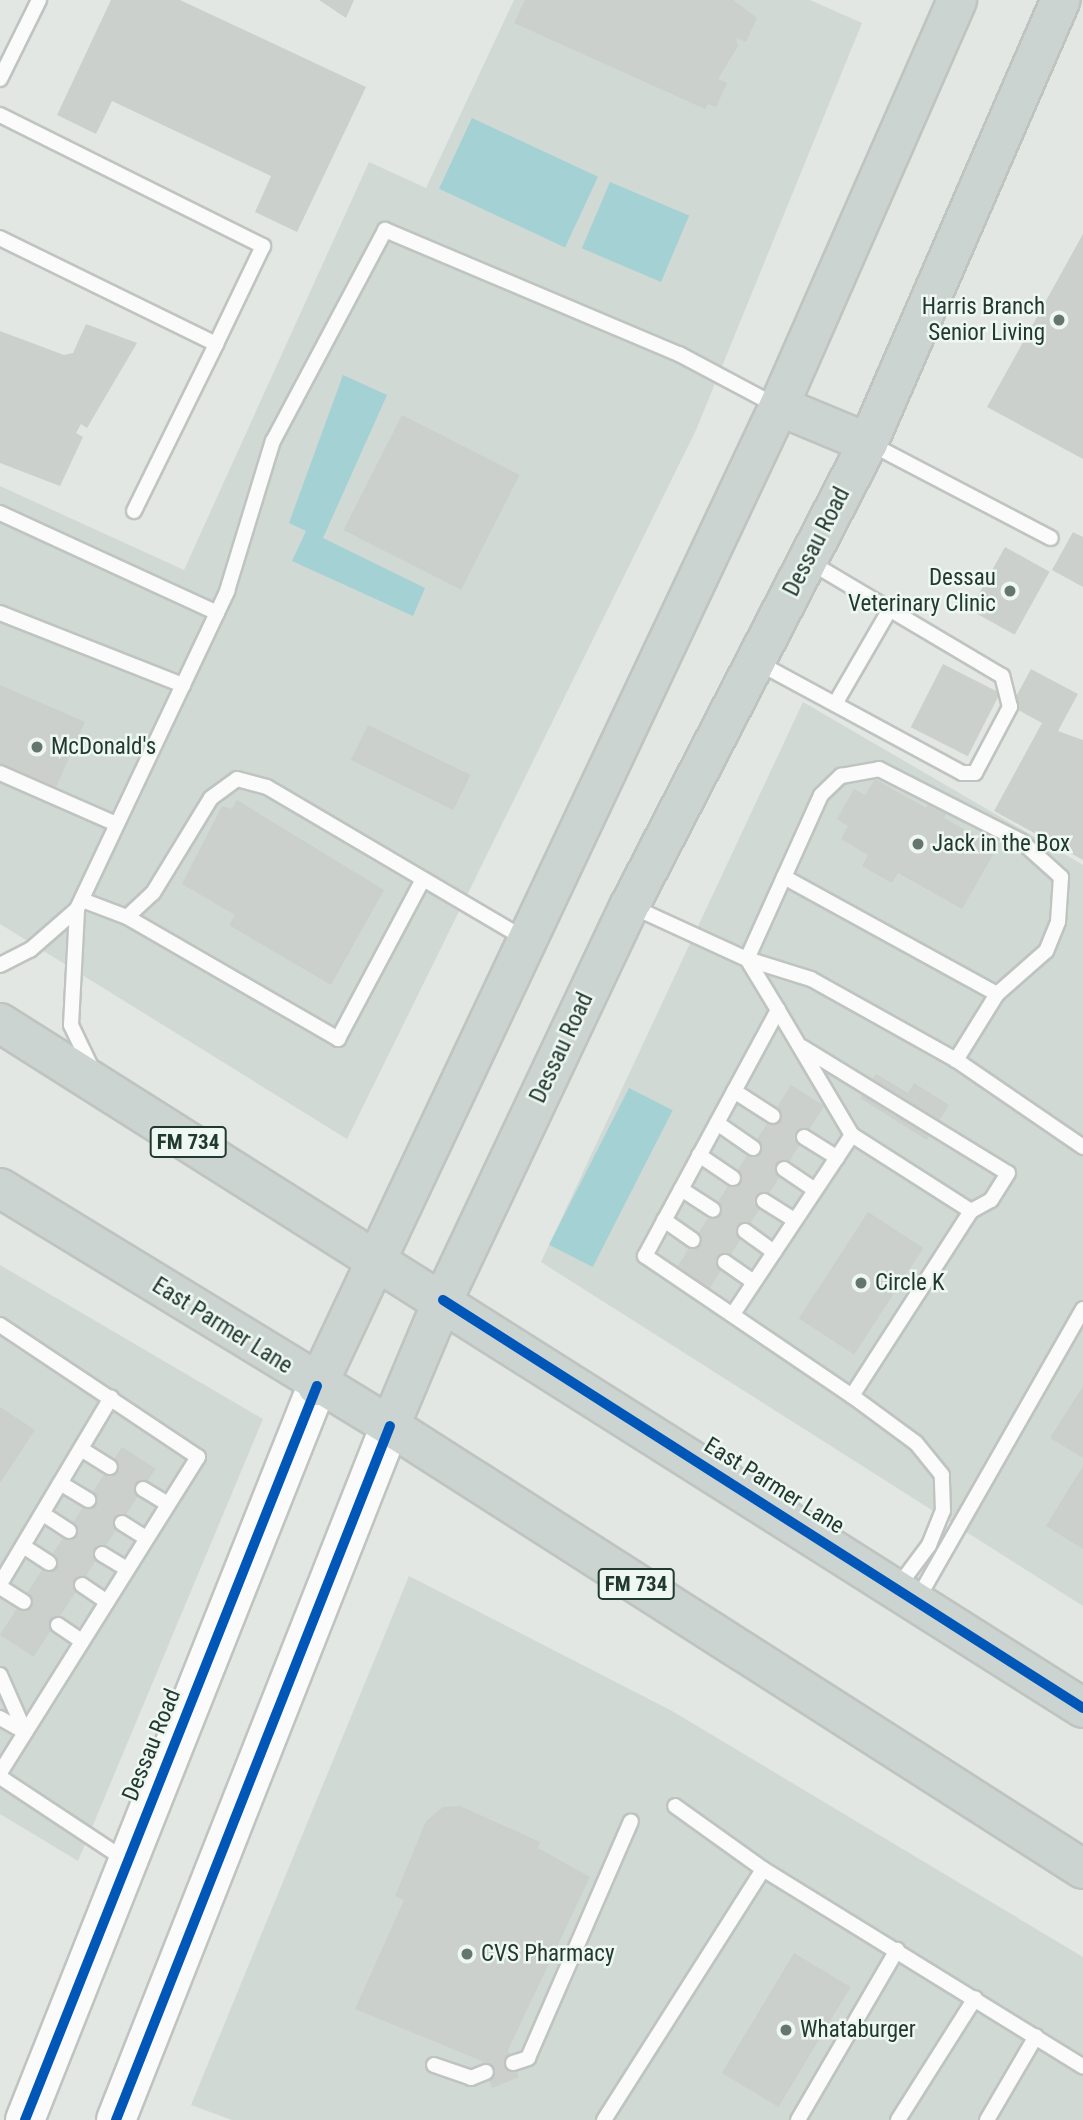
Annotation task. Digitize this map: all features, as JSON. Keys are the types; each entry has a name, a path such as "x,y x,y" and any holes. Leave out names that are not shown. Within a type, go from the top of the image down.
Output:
{"main road":[{"name":"Dessau Road","path":"25,2120 317,1386 779,406 957,0"},
{"name":"Dessau Road","path":"117,2120 390,1426 443,1300 630,905 868,443 1060,0"},
{"path":"779,406 868,443"},
{"name":"East Parmer Lane","path":"0,1023 375,1260 443,1300 1083,1708"},
{"name":"East Parmer Lane","path":"0,1188 317,1386 390,1426 1083,1869"}],"lane":[{"path":"0,79 39,0"},
{"path":"0,116 263,246 134,511"},
{"path":"100,1087 71,1025 79,905 114,823 217,613 273,441 385,230 679,354 779,406"},
{"path":"0,238 216,344"},
{"path":"868,443 1051,538"},
{"path":"0,513 217,613"},
{"path":"755,661 962,773 975,773 1010,707 1002,676 807,561"},
{"path":"835,704 890,609"},
{"path":"0,613 183,685"},
{"path":"747,959 821,796 841,776 879,769 1021,841 1061,877 1058,922 1046,951 997,994 956,1060"},
{"path":"0,773 114,823"},
{"path":"127,917 153,892 211,798 237,779 267,787 526,940"},
{"path":"784,877 997,994"},
{"path":"79,905 127,917 338,1040 423,879"},
{"path":"0,965 30,950 79,905"},
{"path":"630,905 747,959 811,979 956,1060 1083,1147"},
{"path":"747,959 852,1135 971,1211"},
{"path":"778,1010 645,1256 852,1396 916,1444 942,1475 943,1511 906,1595"},
{"path":"800,1046 1008,1173 991,1200 971,1211 852,1396"},
{"path":"734,1091 773,1116"},
{"path":"717,1123 753,1148"},
{"path":"733,1314 852,1135"},
{"path":"804,1136 837,1157"},
{"path":"699,1155 733,1178"},
{"path":"783,1169 816,1190"},
{"path":"681,1189 713,1210"},
{"path":"764,1201 795,1220"},
{"path":"664,1220 694,1240"},
{"path":"745,1231 774,1252"},
{"path":"725,1262 754,1282"},
{"path":"906,1595 1083,1309"},
{"path":"1,1328 198,1457 0,1775 128,1862"},
{"path":"24,1602 0,1585 111,1398"},
{"path":"81,1449 110,1467"},
{"path":"60,1483 88,1500"},
{"path":"144,1489 168,1504"},
{"path":"43,1514 69,1531"},
{"path":"122,1523 146,1538"},
{"path":"23,1546 49,1563"},
{"path":"102,1554 127,1569"},
{"path":"82,1585 107,1602"},
{"path":"58,1625 82,1641"},
{"path":"0,1675 25,1732"},
{"path":"0,1718 25,1732"},
{"path":"675,1806 763,1869 1083,2067"},
{"path":"513,2063 528,2058 631,1821"},
{"path":"604,2120 763,1869"},
{"path":"790,2120 800,2114 897,1950"},
{"path":"898,2120 975,1998"},
{"path":"987,2120 1036,2036"},
{"path":"434,2065 471,2078 486,2072"}],"shaded area":[{"path":"514,0 810,0 862,23 696,430 347,1139 0,924 0,486 184,570 369,162 426,188"},
{"path":"803,702 1083,865 1083,1606 541,1262"},
{"path":"0,1265 263,1419 78,1861 0,1814"},
{"path":"409,1576 672,1711 1083,1957 1083,2120 232,2120 191,2105"}],"water":[{"path":"472,118 598,177 565,247 439,189"},
{"path":"610,182 689,216 661,282 582,248"},
{"path":"343,375 387,395 323,538 425,588 413,616 292,561 306,531 289,523"},
{"path":"629,1088 673,1110 593,1267 549,1245"}],"building":[{"path":"111,0 180,0 366,87 297,232 255,212 271,176 112,101 96,134 57,115"},
{"path":"319,0 354,0 346,18"},
{"path":"525,0 733,0 757,18 746,42 736,38 738,46 718,79 727,83 716,107 708,104 705,109 514,23"},
{"name":"Harris Branch Senior Living","path":"1083,234 1083,459 987,407"},
{"path":"86,324 137,343 87,428 81,424 76,433 83,437 60,486 0,463 0,331 64,355 73,353"},
{"path":"402,415 520,475 461,590 343,530"},
{"path":"1073,532 1083,537 1083,587 1052,570"},
{"name":"Dessau Veterinary Clinic","path":"1005,547 1050,572 1015,635 970,610"},
{"path":"943,664 1000,693 968,756 911,727"},
{"path":"1031,669 1078,694 1058,731 1083,740 1083,860 994,811 1042,723 1011,706"},
{"name":"McDonald's","path":"0,685 85,722 53,794 0,771"},
{"path":"368,725 470,775 453,810 351,760"},
{"name":"Jack in the Box","path":"875,779 926,808 929,801 948,811 944,818 997,848 962,909 898,873 892,883 862,866 868,855 841,839 848,826 837,819 854,789 865,795"},
{"path":"237,800 384,890 331,985 229,925 235,915 182,884 222,806 232,809"},
{"path":"876,1074 908,1093 914,1083 949,1105 927,1140 860,1098"},
{"path":"791,1085 824,1106 705,1296 672,1276"},
{"name":"Circle K","path":"868,1212 923,1248 854,1354 799,1319"},
{"path":"1083,1386 1083,1458 1050,1438"},
{"path":"0,1407 35,1430 0,1483"},
{"path":"122,1447 156,1469 34,1657 0,1635"},
{"path":"1083,1466 1083,1549 1046,1526"},
{"name":"CVS Pharmacy","path":"460,1806 540,1842 538,1848 590,1877 508,2050 519,2077 492,2088 482,2061 355,2009 404,1900 395,1896 426,1821 443,1807"},
{"name":"Whataburger","path":"794,1953 851,1987 778,2107 722,2073"}],"cycle path":[{"path":"443,1300 1083,1708"},
{"path":"25,2120 317,1386"},
{"path":"116,2120 390,1426"}],"place":[{"name":"Harris Branch Senior Living","path":"1059,320"},
{"name":"Dessau Veterinary Clinic","path":"1010,591"},
{"name":"McDonald's","path":"37,747"},
{"name":"Jack in the Box","path":"918,844"},
{"name":"Circle K","path":"861,1283"},
{"name":"CVS Pharmacy","path":"467,1954"},
{"name":"Whataburger","path":"786,2030"}]}
